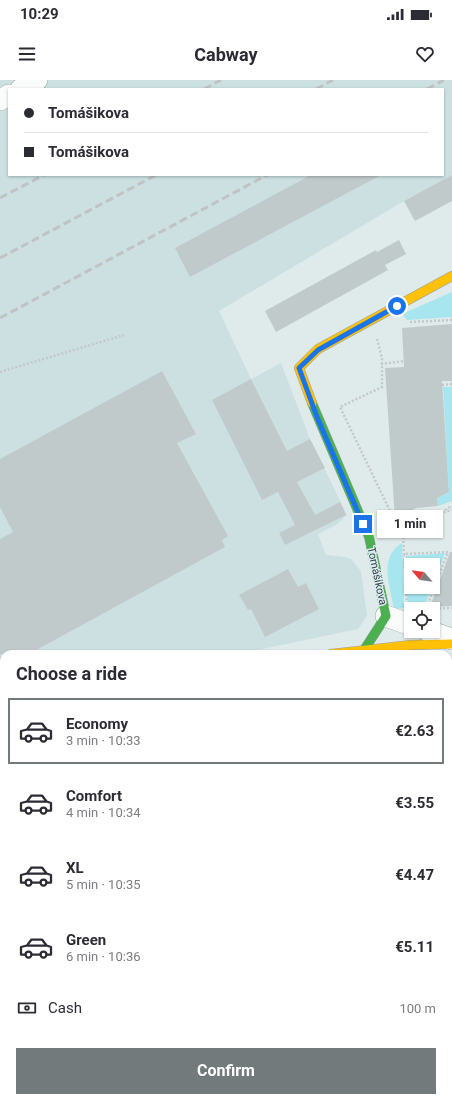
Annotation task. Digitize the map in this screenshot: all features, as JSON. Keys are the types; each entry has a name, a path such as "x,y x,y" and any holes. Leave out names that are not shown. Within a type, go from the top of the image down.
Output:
{"street":[{"path":"23,88 37,80"},
{"name":"Tomášikova","path":"364,650 386,616 369,537 317,417 299,368 318,350 452,276"},
{"name":"Tomášikova","path":"386,616 404,616"},
{"path":"440,635 452,639"},
{"path":"364,650 411,645 452,644"}],"path":[{"path":"406,323 452,320"},
{"path":"0,372 124,335"},
{"path":"382,335 376,338 381,364 382,387 340,407 403,534 408,602"},
{"path":"381,364 404,361"},
{"path":"442,385 452,384"},
{"path":"397,524 445,510 452,506"},
{"path":"445,510 452,510"},
{"path":"404,554 448,552 429,602"},
{"path":"440,608 452,608"}],"shaded area":[{"path":"0,80 452,80 452,175 404,201 219,311 251,379 281,363 310,439 347,515 336,525 318,534 326,555 351,559 361,571 367,616 358,629 257,650 0,650"},
{"path":"452,292 452,317 407,320 402,314"},
{"path":"443,387 452,387 452,501 438,506 437,498 449,492"},
{"path":"402,543 404,608 394,609 388,582 388,564 390,556"},
{"path":"445,553 440,566 440,558 406,558 406,556"},
{"path":"407,594 429,594 426,602 408,602"}],"building":[{"path":"452,175 452,201 415,221 404,201"},
{"path":"309,176 379,176 190,277 175,248"},
{"path":"399,240 406,254 385,265 388,270 276,332 265,311 376,250 377,252"},
{"path":"452,324 452,381 442,381 449,492 437,498 438,506 416,508 395,519 385,368 404,367 402,328"},
{"path":"162,371 196,434 177,443 228,536 222,540 225,547 36,650 0,650 0,539 13,532 0,507 0,459"},
{"path":"251,379 287,451 310,439 325,468 297,482 315,515 340,502 346,515 285,545 279,533 295,525 278,492 262,500 212,400"},
{"path":"450,552 452,552 452,606 440,607 440,602 432,602 435,594 440,594 440,580"},
{"path":"288,569 298,587 306,583 319,609 265,637 251,609 248,610 239,595"}],"railway":[{"path":"206,88 221,80"},
{"path":"318,88 333,80"},
{"path":"429,88 444,80"},
{"path":"0,198 42,176"},
{"path":"0,258 154,176"},
{"path":"0,318 265,176"}],"traffic: fast":[{"path":"312,403 369,537 386,616 364,650"}],"traffic: slow":[{"path":"312,403 299,368 318,349 452,276"},
{"path":"367,650 411,645 452,644"}],"route":[{"path":"363,524 317,417 299,368 318,350 397,306"}]}
